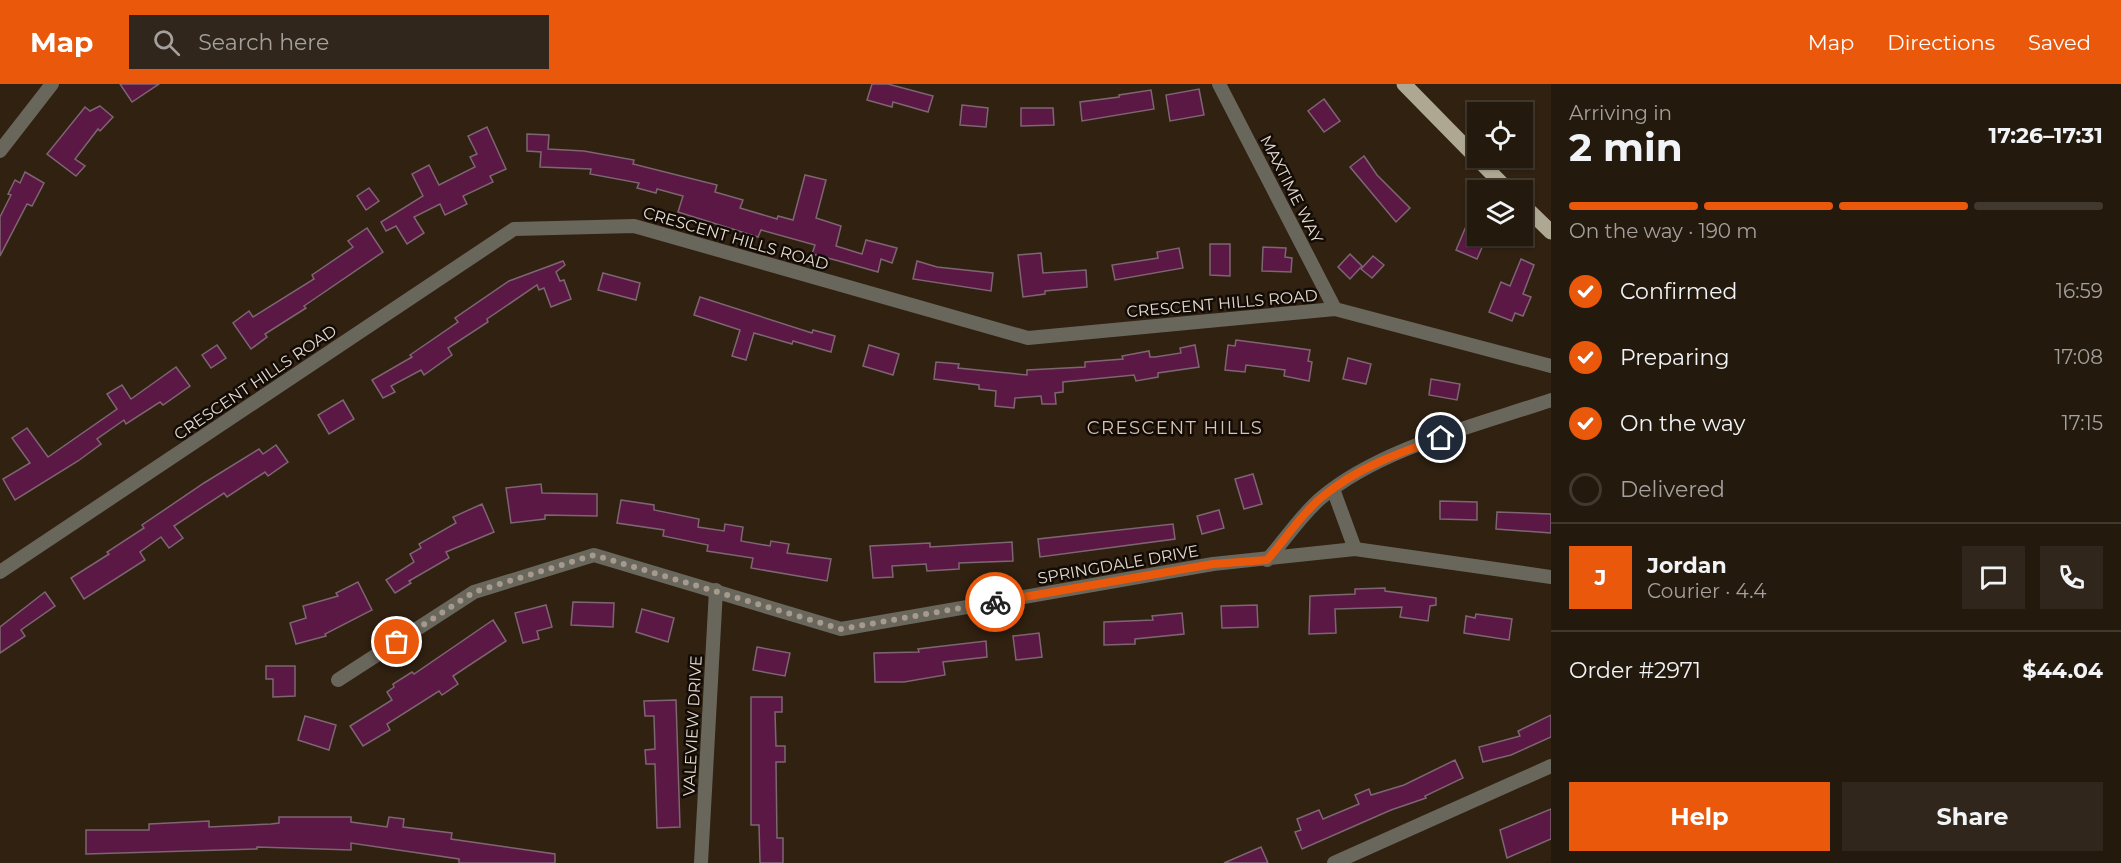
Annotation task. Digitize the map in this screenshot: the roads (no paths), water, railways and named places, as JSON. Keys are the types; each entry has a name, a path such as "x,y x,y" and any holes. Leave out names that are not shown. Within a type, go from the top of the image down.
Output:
{"main road":[{"path":"1404,84 1498,180"},
{"path":"1533,215 1551,232"}],"street":[{"path":"0,151 52,84"},
{"name":"MAXTIME WAY","path":"1219,84 1335,309"},
{"name":"CRESCENT HILLS ROAD","path":"0,573 514,230 634,226 1028,338 1335,309 1551,366"},
{"path":"1267,560 1320,498 1355,473 1397,453 1551,400"},
{"path":"1333,489 1355,549"},
{"name":"SPRINGDALE DRIVE","path":"339,680 474,592 594,555 841,629 1213,564 1355,549 1551,578"},
{"name":"VALEVIEW DRIVE","path":"701,863 716,590"},
{"path":"1334,863 1551,766"}],"district":[{"name":"CRESCENT HILLS","path":"1175,428"}]}
